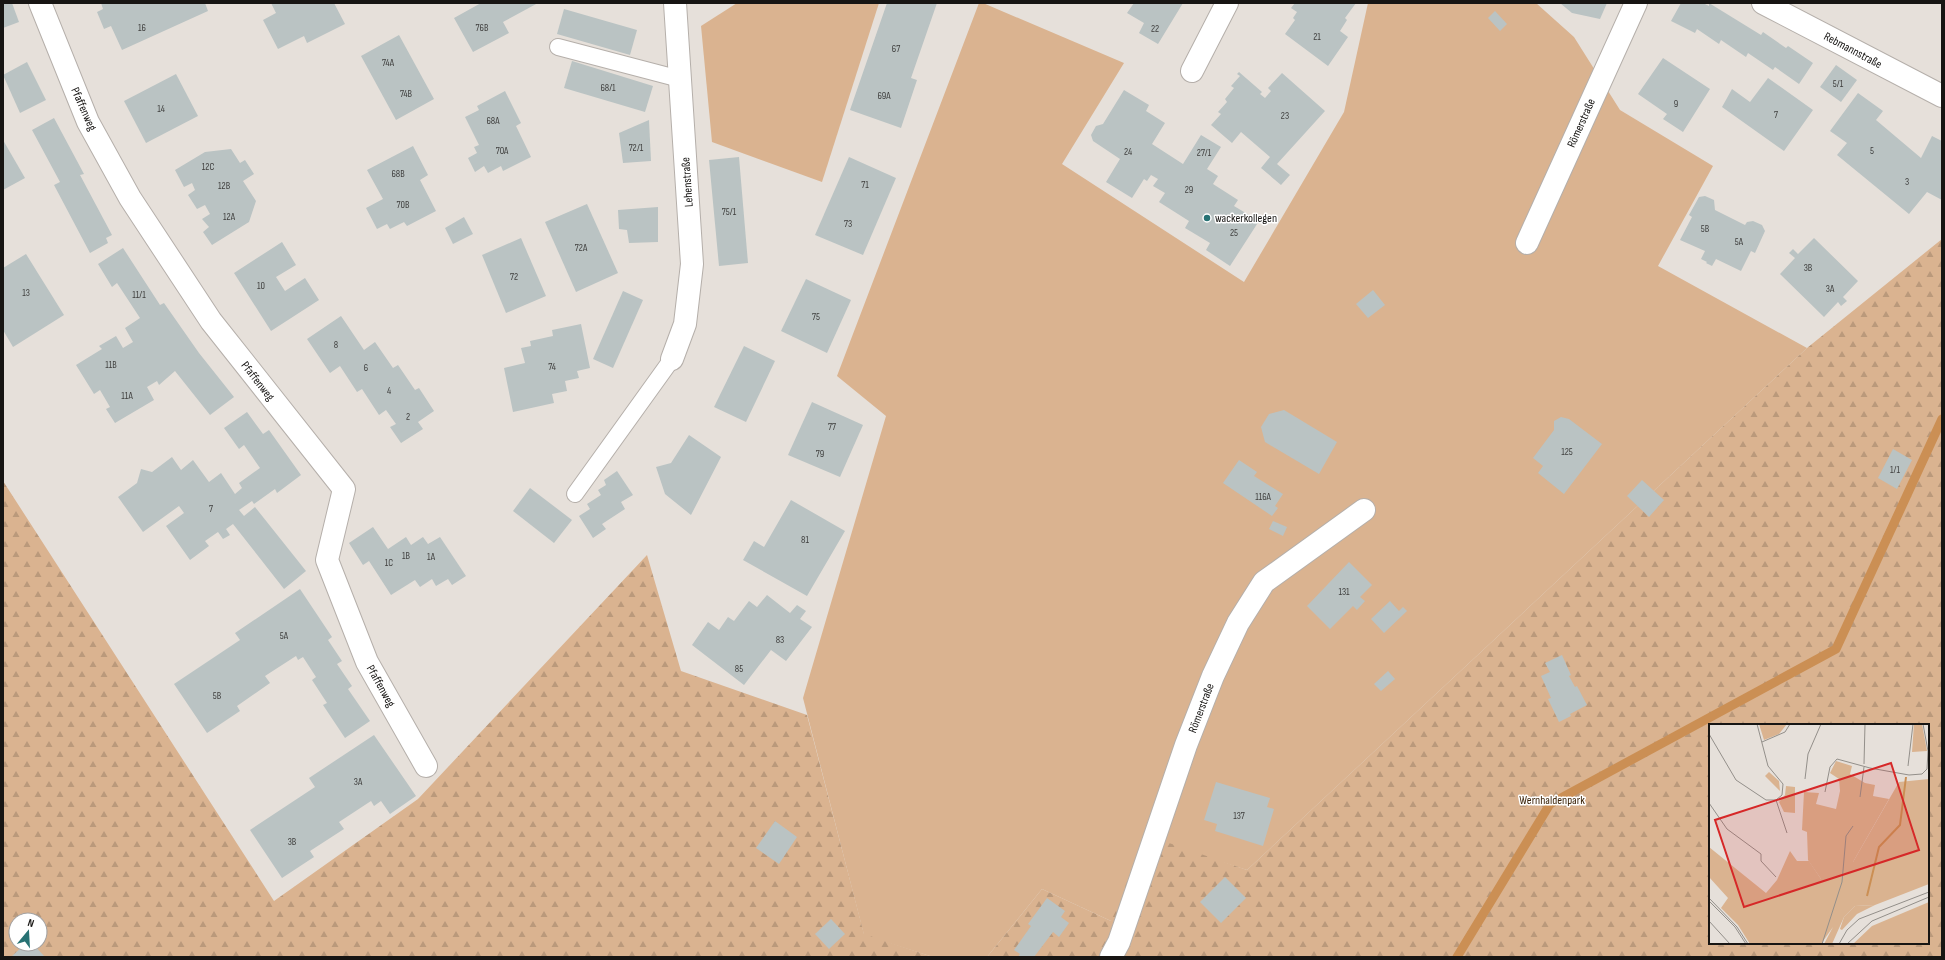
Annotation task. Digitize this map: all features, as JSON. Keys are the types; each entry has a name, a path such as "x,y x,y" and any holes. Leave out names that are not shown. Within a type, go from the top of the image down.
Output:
{"street":[{"name":"Pfaffenweg","path":"40,3 88,122 130,198 211,321 344,489 327,560 367,662 426,766"},
{"name":"Lehenstraße","path":"672,359 685,324 692,264 675,3"},
{"path":"1192,71 1226,3"},
{"name":"Römerstraße","path":"1527,243 1636,3"},
{"name":"Rebmannstraße","path":"1763,3 1942,96"},
{"name":"Römerstraße","path":"1111,957 1119,942 1186,745 1213,676 1238,623 1264,582 1364,510"}],"lane":[{"path":"558,47 680,79"},
{"path":"575,494 672,359"}],"green space":[{"path":"737,3 879,3 822,182 712,142 701,26"},
{"path":"979,3 983,3 1124,63 1062,164 1244,282 1344,112 1368,3 1536,3 1574,37 1620,110 1713,166 1658,266 1807,348 1247,870 1222,862 1111,921 1042,889 987,957 933,957 864,935 803,698 886,416 837,376"},
{"name":"Wernhaldenpark","path":"1942,239 1942,957 987,957 1042,889 1111,921 1146,835 1247,870 1807,348"},
{"path":"3,481 274,901 418,799 647,555 681,671 807,715 864,934 933,957 3,957"}],"building":[{"path":"3,3 12,3 19,22 3,28"},
{"path":"101,3 205,3 208,11 122,50 111,26 104,29 97,12 103,9"},
{"path":"271,3 334,3 345,24 307,43 304,36 278,49 263,20 276,13"},
{"path":"481,3 538,3 503,22 509,33 473,52 454,18"},
{"path":"887,3 937,3 911,78 917,80 901,128 850,110"},
{"path":"1134,3 1183,3 1158,44 1139,33 1144,23 1127,13"},
{"path":"1295,3 1356,3 1345,18 1347,20 1340,31 1348,37 1328,66 1285,34 1295,20 1293,18 1297,12 1291,8"},
{"path":"1560,3 1607,3 1600,19 1572,13"},
{"path":"1681,3 1703,3 1709,6 1709,3 1761,35 1763,32 1786,48 1788,46 1813,63 1799,84 1775,67 1773,70 1748,53 1746,57 1721,40 1719,44 1697,29 1695,33 1671,21"},
{"path":"564,9 637,30 630,55 557,34"},
{"path":"1495,11 1507,24 1500,31 1488,18"},
{"path":"399,35 434,99 396,120 361,56"},
{"path":"1663,58 1710,89 1683,132 1663,119 1667,114 1638,94"},
{"path":"572,61 653,86 645,112 564,88"},
{"path":"27,62 46,100 20,113 3,75"},
{"path":"1836,65 1857,80 1841,102 1820,87"},
{"path":"1239,72 1262,92 1260,94 1265,98 1271,91 1268,88 1282,73 1325,111 1277,164 1290,175 1281,185 1261,168 1270,157 1241,132 1232,143 1211,125 1221,114 1218,112 1227,102 1225,99 1234,88 1231,86 1240,76 1237,74"},
{"path":"176,74 198,116 146,143 124,101"},
{"path":"1768,78 1813,110 1784,151 1722,107 1732,89 1750,102"},
{"path":"1124,90 1149,105 1146,111 1165,123 1152,144 1183,164 1201,135 1221,147 1207,169 1218,176 1213,184 1238,200 1234,206 1259,221 1230,266 1206,250 1210,243 1185,228 1189,221 1159,202 1165,193 1153,186 1158,179 1151,175 1147,181 1144,179 1132,198 1106,182 1120,159 1093,141 1091,135 1096,126 1103,124"},
{"path":"505,91 521,123 516,126 531,157 503,171 501,166 488,173 484,166 475,172 468,158 477,153 474,147 479,145 465,117 479,110 477,106"},
{"path":"1858,93 1883,111 1876,120 1921,158 1932,136 1942,141 1942,200 1927,192 1909,214 1837,155 1847,143 1830,131"},
{"path":"54,118 84,174 80,175 112,235 106,238 108,243 90,253 54,185 60,182 32,130"},
{"path":"649,120 651,161 623,163 619,133"},
{"path":"3,140 25,178 3,190"},
{"path":"413,146 428,175 420,180 436,211 407,226 404,222 390,229 387,224 377,229 366,208 383,199 367,170"},
{"path":"231,149 240,163 245,160 254,174 243,181 256,201 249,222 212,245 203,232 209,227 202,219 210,214 205,205 197,209 188,195 195,190 192,183 184,187 175,170 205,152"},
{"path":"739,157 748,263 719,266 709,160"},
{"path":"849,157 896,178 863,255 815,235"},
{"path":"1705,196 1714,200 1715,210 1745,225 1747,222 1753,221 1762,225 1765,231 1755,253 1751,251 1741,271 1716,259 1712,266 1706,263 1707,262 1701,259 1705,251 1680,240 1692,217 1689,215 1699,197"},
{"path":"587,204 618,273 576,292 545,222"},
{"path":"658,207 658,242 629,243 627,230 619,229 618,210"},
{"path":"464,217 473,234 453,244 445,228"},
{"path":"521,238 546,296 506,313 482,255"},
{"path":"1814,238 1858,281 1843,297 1847,301 1841,306 1838,302 1824,317 1780,274 1795,258 1789,253 1793,249 1798,254"},
{"path":"282,242 296,265 276,277 285,291 305,278 319,300 271,331 234,273"},
{"path":"123,248 160,305 164,303 199,353 234,397 210,415 175,371 159,385 157,381 147,387 154,400 115,423 106,409 110,407 100,390 94,394 76,365 102,349 99,346 116,336 123,348 133,342 125,328 140,318 117,283 112,287 98,264"},
{"path":"26,254 64,315 13,347 3,330 3,268"},
{"path":"806,279 851,300 827,353 781,331"},
{"path":"1373,290 1385,305 1368,318 1356,304"},
{"path":"623,291 643,300 613,368 593,359"},
{"path":"341,316 364,350 375,342 393,368 398,365 415,390 419,388 434,411 418,422 423,429 401,443 390,427 396,424 386,410 379,415 362,389 357,392 340,366 330,373 307,339"},
{"path":"581,324 590,368 577,371 579,378 565,381 567,391 552,394 554,403 513,412 504,368 525,363 521,348 531,346 530,341 553,336 552,330"},
{"path":"744,346 775,361 746,422 714,407"},
{"path":"812,402 863,425 840,477 788,455"},
{"path":"1284,410 1337,442 1319,474 1265,442 1261,427 1269,414"},
{"path":"247,412 263,434 269,430 301,475 277,493 275,489 254,504 252,501 239,510 244,516 255,507 306,571 284,589 233,524 226,529 230,535 223,539 218,532 205,541 209,546 190,560 166,526 184,513 179,506 143,532 118,497 137,483 141,469 152,472 172,457 181,470 193,460 209,482 221,473 235,494 242,488 239,483 260,468 244,445 239,449 224,428"},
{"path":"1561,417 1569,419 1602,444 1564,494 1538,473 1543,466 1533,458 1554,430 1554,421"},
{"path":"689,435 721,457 691,515 665,494 656,467 671,463"},
{"path":"1893,449 1912,460 1897,489 1878,478"},
{"path":"1239,460 1257,472 1254,476 1283,494 1275,506 1278,508 1272,516 1223,483"},
{"path":"617,471 633,495 621,502 625,509 602,524 606,529 593,538 579,516 590,509 587,504 601,495 598,490 606,485 604,480"},
{"path":"1642,480 1664,500 1649,517 1627,496"},
{"path":"530,488 572,520 554,543 513,511"},
{"path":"791,500 845,531 807,596 743,560 754,541 764,547"},
{"path":"1273,521 1287,527 1283,536 1269,529"},
{"path":"373,527 388,549 406,537 411,545 423,537 428,544 440,537 466,576 452,585 448,579 436,586 432,579 420,587 415,580 391,595 369,561 363,565 349,543"},
{"path":"1349,562 1372,585 1360,597 1365,601 1357,610 1353,606 1330,629 1307,606"},
{"path":"300,589 332,637 328,640 342,661 337,664 352,686 348,689 370,721 345,738 323,705 327,703 312,680 316,677 303,657 298,660 296,656 265,676 270,683 237,706 240,711 207,733 174,684 240,640 235,633"},
{"path":"767,595 790,613 797,605 806,611 800,619 812,627 786,661 771,650 744,685 692,645 708,622 719,630 728,617 734,621 749,601 757,607"},
{"path":"1390,601 1399,611 1403,607 1407,611 1384,633 1371,619"},
{"path":"1562,655 1571,675 1569,676 1575,687 1577,686 1587,705 1559,722 1548,699 1551,698 1541,676 1550,672 1545,663"},
{"path":"1388,671 1395,679 1381,691 1374,684"},
{"path":"374,735 416,796 390,814 381,801 374,806 371,801 339,822 344,829 310,851 314,857 282,878 250,830 315,787 309,778"},
{"path":"1216,782 1270,798 1267,807 1274,809 1263,846 1215,831 1217,824 1204,820"},
{"path":"775,821 797,837 779,864 756,848"},
{"path":"1225,877 1246,898 1221,923 1200,902"},
{"path":"1047,898 1065,911 1061,917 1069,923 1059,937 1053,932 1034,957 1018,957 1020,954 1014,950 1031,926 1028,924"},
{"path":"831,919 845,934 829,949 815,934"},
{"path":"16,952 40,952 45,957 11,957"}],"waterway":[{"path":"1457,957 1550,804 1836,649 1942,419"}],"place":[{"name":"wackerkollegen","path":"1207,218"}]}
